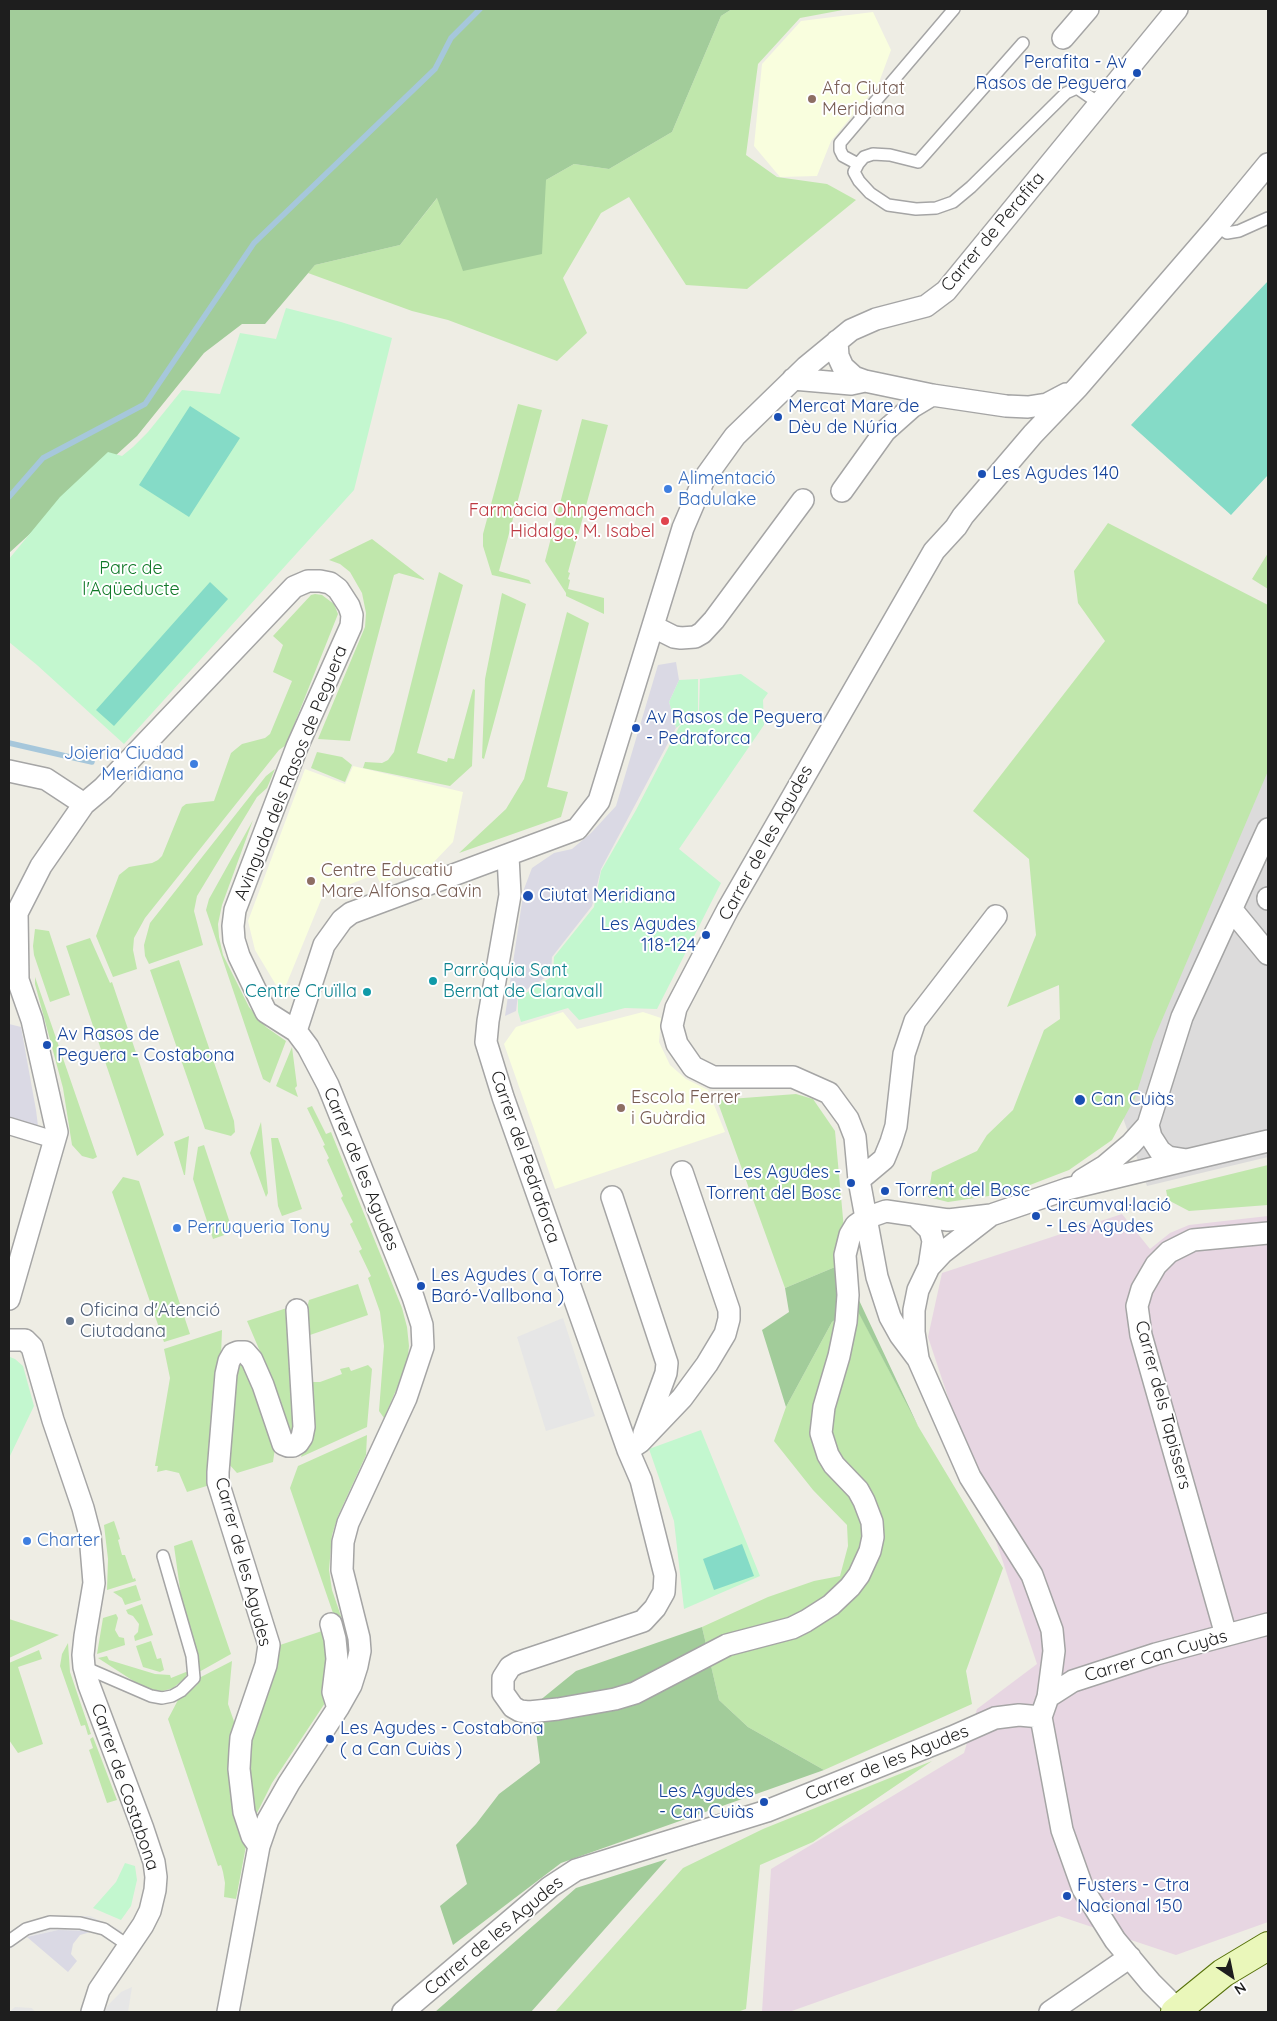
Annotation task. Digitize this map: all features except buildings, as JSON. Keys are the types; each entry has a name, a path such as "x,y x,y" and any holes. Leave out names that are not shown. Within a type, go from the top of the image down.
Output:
{"main road":[{"path":"1177,2011 1223,1973 1268,1946"}],"street":[{"path":"1063,38 1088,9"},
{"name":"Carrer de Perafita","path":"837,341 862,324 926,306 942,295 1177,9"},
{"path":"1006,406 1028,420 1033,434 1078,387 1268,164"},
{"path":"296,1031 324,945 342,920 351,913 508,856 576,829 599,801 683,528 704,479 735,436 793,379 837,341"},
{"path":"837,341 838,356 843,367 854,377 932,395 1006,406 1028,407 1047,404 1078,387"},
{"path":"793,379 851,384 865,381"},
{"path":"842,491 885,431 912,407 932,395"},
{"name":"Carrer de les Agudes","path":"403,2012 545,1891 576,1870 767,1811 943,1741 995,1718 1019,1716 1044,1707 1054,1651 1052,1630 1032,1575 970,1477 918,1360 900,1335 882,1297 859,1180 854,1137 848,1119 829,1093 793,1077 713,1077 693,1067 677,1044 672,1026 676,1008 728,909 934,552 1033,434"},
{"path":"654,627 674,637 681,638 702,633 714,620 803,500"},
{"name":"Avinguda dels Rasos de Peguera","path":"84,804 103,788 294,586 308,581 320,581 330,584 345,597 352,615 351,626 298,747 235,910 234,918 234,940 238,956 266,1012 296,1031"},
{"path":"9,771 46,779 84,804 41,866 17,913 18,980 32,1020 57,1132 9,1298"},
{"path":"1067,1189 1105,1166 1131,1144 1148,1125 1182,1017 1268,829"},
{"name":"Carrer del Pedraforca","path":"508,856 510,895 486,1042 503,1097 634,1446 665,1574 664,1592 655,1608 642,1621 517,1663 506,1672 503,1678 503,1693 513,1707 520,1711 529,1712 558,1709 615,1699 635,1693 727,1645 792,1628 831,1606 850,1587 866,1562 870,1551 873,1537 872,1522 869,1511 858,1490 834,1465 828,1455 821,1433 824,1407 839,1356 846,1322 848,1296 845,1254 850,1235 856,1225 866,1218"},
{"path":"1232,910 1268,954"},
{"path":"859,1180 884,1159 891,1142 896,1126 904,1054 915,1020 996,916"},
{"name":"Carrer de les Agudes","path":"228,2012 259,1846 268,1820 276,1804 338,1708 355,1674 360,1651 357,1628 342,1570 343,1542 348,1523 398,1415 423,1347 422,1324 413,1297 328,1085 308,1047 296,1031"},
{"path":"1148,1125 1151,1137 1160,1151 1168,1156 1187,1160"},
{"path":"9,1126 46,1137"},
{"path":"866,1218 886,1211 948,1220 991,1215 1067,1189 1268,1141"},
{"path":"634,1446 682,1398 707,1364 725,1334 729,1319 729,1310 682,1172"},
{"path":"612,1197 667,1364 666,1373 634,1446"},
{"name":"Carrer de les Agudes","path":"929,1267 942,1253 991,1215"},
{"name":"Carrer de les Agudes","path":"916,1216 926,1223 932,1236 933,1249 929,1267 918,1290 914,1310 914,1332 918,1360"},
{"name":"Carrer dels Tapissers","path":"1226,1635 1141,1335 1137,1306 1142,1289 1156,1265 1169,1252 1193,1240 1268,1234"},
{"name":"Carrer de les Agudes","path":"259,1846 252,1836 244,1812 239,1769 241,1738 266,1665 269,1646 218,1482 218,1472 226,1374 233,1354 245,1352 252,1360 263,1385 283,1444 293,1446 302,1437 304,1427 297,1310"},
{"name":"Carrer de Costabona","path":"9,1340 26,1340 32,1347 53,1420 87,1522 94,1583 85,1636 84,1666 89,1685 154,1862 156,1877 150,1911 143,1925 99,1990 92,2012"},
{"path":"331,1624 337,1659 333,1692 338,1708"},
{"name":"Carrer Can Cuyàs","path":"1044,1707 1073,1681 1156,1654 1268,1624"},
{"path":"1044,1707 1062,1830 1083,1889 1115,1940 1177,2011"},
{"path":"1050,2012 1130,1957"}],"lane":[{"path":"858,164 843,156 840,150 840,143 954,9"},
{"path":"1024,43 918,162 890,155 873,154 864,157 858,164 854,172 859,181 870,193 888,205 916,209 936,208 953,202 971,187 1066,94 1077,88 1100,104"},
{"path":"1217,226 1226,233 1239,231 1268,218"},
{"name":"Carrer de Costabona","path":"84,1666 151,1696 162,1698 172,1696 181,1691 194,1678 192,1656 163,1556"},
{"path":"9,1941 26,1929 50,1922 80,1923 104,1929 129,1946"}],"shaded area":[{"name":"Afa Ciutat Meridiana","path":"873,12 891,50 878,85 831,141 817,176 780,177 754,146 762,64 801,21"},
{"path":"1268,281 1268,475 1231,515 1131,425"},
{"path":"190,406 240,438 189,517 139,485"},
{"path":"210,582 228,599 114,726 96,710"},
{"path":"676,662 679,680 669,702 676,728 601,869 592,906 552,957 551,974 518,995 516,1011 505,1016 524,889 532,868 554,853 572,849 591,833 616,806 658,665"},
{"path":"1268,734 1268,1157 1147,1186 1104,1064"},
{"name":"Centre Educatiu Mare Alfonsa Cavin","path":"353,766 463,792 453,842 431,865 380,883 376,874 323,895 282,995 255,950 248,921 305,769 345,784"},
{"name":"Escola Ferrer i Guàrdia","path":"563,1012 577,1029 643,1012 661,1018 659,1042 670,1065 686,1079 708,1090 725,1132 555,1189 504,1044 516,1027"},
{"path":"9,1024 21,1027 38,1126 9,1118"},
{"path":"1122,1214 1150,1249 1170,1233 1189,1225 1268,1216 1268,1922 1176,1955 1059,1916 789,2012 762,2012 771,1869 964,1753 977,1709 1037,1664 928,1337 942,1273"},
{"path":"563,1318 595,1416 546,1431 517,1337"},
{"path":"742,1544 754,1576 714,1590 703,1559"},
{"path":"90,1916 122,1931 113,1943 94,1931 58,1930 27,1937 9,1950 9,1935 49,1920"},
{"path":"58,1930 94,1931 80,1935 73,1944 71,1954 77,1961 68,1972 27,1937"},
{"path":"132,1987 128,2012 104,2012 121,1992"},
{"path":"15,2007 32,2008 35,2012 9,2012"}],"green space":[{"path":"9,9 732,9 721,16 672,132 609,169 574,164 546,180 542,254 463,271 437,198 400,245 315,265 265,324 242,324 204,353 137,436 9,553"},
{"path":"732,9 848,9 800,18 758,64 746,155 777,177 827,184 856,200 747,289 686,285 629,197 601,213 563,278 587,333 557,361 448,320 412,311 308,273 315,265 400,245 438,197 546,180 574,164 609,169 672,132 721,16"},
{"name":"Parc de l'Aqüeducte","path":"286,308 341,322 392,338 354,490 124,744 9,642 9,559 60,497 108,452 122,456 133,447 148,432 182,390 220,394 240,333 276,339"},
{"path":"518,404 542,410 499,571 529,580 531,584 492,575 483,546 483,534"},
{"path":"582,419 608,425 568,572 570,573 568,579 570,580 568,589 604,598 604,614 566,596 566,593 545,561"},
{"path":"1108,523 1268,605 1268,771 1153,1041 1135,1098 1112,1140 1069,1170 1009,1193 948,1202 928,1197 932,1172 977,1151 987,1135 1013,1110 1044,1030 1060,1019 1059,985 1007,1007 1036,935 1029,859 973,811 1105,641 1078,603 1074,571"},
{"path":"372,539 424,580 399,573 394,575 350,741 318,739 365,627 366,613 362,593 350,572 340,564 329,560"},
{"path":"1268,553 1268,589 1252,579"},
{"path":"439,572 463,585 417,753 447,762 448,758 454,759 473,689 475,690 472,766 450,786 363,768 365,762 382,763 388,760 394,752"},
{"path":"502,593 526,604 484,759 482,758 485,679"},
{"path":"311,595 322,595 334,604 338,614 286,745 279,750 145,918 134,938 133,950 137,969 113,977 96,936 119,875 129,867 152,863 158,860 162,856 182,807 186,804 214,801 231,753 242,744 265,738 270,734 292,681 273,672 283,645 273,636"},
{"path":"567,612 589,623 547,787 568,792 561,817 459,853 506,809 524,779"},
{"path":"741,674 768,693 763,700 764,725 679,849 721,883 657,1009 625,1008 579,1020 568,1008 521,1022 518,1012 518,998 553,976 554,957 594,907 601,871 636,810 679,727 699,711 700,679"},
{"path":"698,679 698,711 676,728 669,702 679,680"},
{"path":"317,752 342,757 352,765 345,782 311,768"},
{"path":"275,769 267,788 257,797 197,896 194,911 203,945 149,964 145,956 144,945 150,923 266,776"},
{"path":"253,820 222,905 218,924 223,955 249,1007 266,1027 286,1041 270,1083 263,1079 206,910 209,899"},
{"path":"35,929 49,931 70,995 50,1002 34,955"},
{"path":"90,938 110,983 112,982 164,1135 137,1156 66,946"},
{"path":"179,960 234,1121 235,1132 231,1136 205,1129 150,970"},
{"path":"35,977 97,1157 93,1159 82,1156 72,1145 63,1088 35,984"},
{"path":"292,1047 297,1086 295,1088 298,1097 276,1086"},
{"path":"796,1094 813,1099 835,1131 847,1262 785,1288 717,1100"},
{"path":"312,1106 326,1134 331,1132 402,1308 407,1327 409,1346 407,1365 384,1418 379,1411 384,1346 380,1312 368,1278 371,1276 359,1251 362,1249 350,1224 353,1222 341,1198 343,1196 327,1160 329,1158 323,1146 325,1145 307,1108"},
{"path":"261,1122 268,1193 266,1197 250,1153"},
{"path":"189,1136 185,1175 184,1175 174,1142"},
{"path":"271,1138 278,1138 302,1209 282,1216 278,1206"},
{"path":"204,1145 233,1232 213,1239 193,1179 198,1147"},
{"path":"1268,1165 1268,1205 1189,1211 1168,1200 1166,1190"},
{"path":"123,1177 139,1181 190,1334 164,1342 112,1192"},
{"path":"847,1262 850,1281 918,1426 855,1306 832,1322 786,1407 762,1330 789,1312 785,1288"},
{"path":"358,1284 368,1315 310,1335 305,1341 304,1320 309,1300"},
{"path":"855,1305 918,1426 1003,1568 966,1671 972,1704 824,1770 748,1727 719,1700 702,1627 768,1597 814,1581 840,1576 848,1546 847,1525 813,1490 774,1441 786,1407 832,1322"},
{"path":"290,1307 298,1423 292,1435 289,1435 261,1362 262,1356 247,1321"},
{"path":"222,1330 219,1407 210,1485 187,1492 179,1473 166,1470 157,1472 158,1466 155,1466 170,1378 164,1349"},
{"path":"10,1357 23,1366 34,1406 9,1458"},
{"path":"242,1358 275,1448 273,1462 237,1473 227,1462 236,1364"},
{"path":"368,1365 372,1369 367,1427 301,1457 306,1438 306,1382 320,1382 342,1374 340,1369 349,1367 351,1371"},
{"path":"701,1430 760,1576 684,1609 674,1521 649,1449"},
{"path":"367,1435 366,1455 338,1516 332,1535 329,1570 332,1590 346,1631 348,1647 345,1648 290,1488 298,1466"},
{"path":"114,1521 120,1539 118,1540 122,1555 125,1555 133,1579 135,1578 136,1581 107,1590 108,1559 104,1525"},
{"path":"192,1540 231,1654 199,1672 196,1647 182,1603 174,1546"},
{"path":"136,1585 141,1600 125,1605 122,1598 113,1592"},
{"path":"142,1604 153,1635 135,1641 134,1636 138,1632 139,1624 126,1610"},
{"path":"116,1614 118,1618 115,1630 119,1637 124,1638 125,1645 97,1654 103,1618"},
{"path":"9,1619 59,1635 9,1658"},
{"path":"702,1627 719,1700 748,1727 824,1770 561,1863 453,1945 440,1906 467,1884 456,1845 476,1824 499,1794 540,1763 533,1706 576,1671"},
{"path":"328,1629 329,1679 325,1703 272,1783 253,1821 247,1740 277,1646"},
{"path":"151,1641 157,1659 161,1658 164,1670 160,1672 143,1667 136,1646"},
{"path":"68,1643 70,1672 91,1734 88,1735 85,1725 81,1726 60,1666 62,1654"},
{"path":"39,1650 42,1659 18,1667 43,1744 18,1753 9,1740 9,1663"},
{"path":"107,1656 109,1660 155,1674 170,1675 171,1678 186,1672 188,1673 173,1688 163,1691 153,1690 135,1682 98,1658"},
{"path":"232,1661 228,1704 238,1733 238,1811 246,1846 236,1899 224,1897 225,1883 221,1865 218,1866 168,1719 178,1700 197,1685 199,1678"},
{"path":"93,1737 117,1800 107,1803 89,1750 93,1748 90,1739"},
{"path":"932,1761 813,1842 760,1865 746,2009 737,2012 555,2012 683,1868 763,1829"},
{"path":"667,1859 531,2012 435,2012 576,1888"},
{"path":"125,1863 135,1866 137,1880 131,1906 121,1920 93,1908 116,1882"}],"waterway":[{"path":"9,497 43,458 145,404 254,243 435,69 451,38 480,9"},
{"path":"9,743 92,762"}],"place":[{"name":"Perafita - Av Rasos de Peguera","path":"1137,73"},
{"name":"Afa Ciutat Meridiana","path":"812,99"},
{"name":"Mercat Mare de Dèu de Núria","path":"778,417"},
{"name":"Les Agudes 140","path":"982,474"},
{"name":"Alimentació Badulake","path":"668,489"},
{"name":"Farmàcia Ohngemach Hidalgo, M. Isabel","path":"665,521"},
{"name":"Av Rasos de Peguera - Pedraforca","path":"636,728"},
{"name":"Joieria Ciudad Meridiana","path":"194,764"},
{"name":"Centre Educatiu Mare Alfonsa Cavin","path":"311,881"},
{"name":"Ciutat Meridiana","path":"528,896"},
{"name":"Les Agudes 118-124","path":"706,935"},
{"name":"Parròquia Sant Bernat de Claravall","path":"433,981"},
{"name":"Centre Cruïlla","path":"367,992"},
{"name":"Av Rasos de Peguera - Costabona","path":"47,1045"},
{"name":"Can Cuiàs","path":"1080,1100"},
{"name":"Escola Ferrer i Guàrdia","path":"621,1108"},
{"name":"Les Agudes - Torrent del Bosc","path":"851,1183"},
{"name":"Torrent del Bosc","path":"885,1191"},
{"name":"Circumval·lació - Les Agudes","path":"1036,1216"},
{"name":"Perruqueria Tony","path":"177,1228"},
{"name":"Les Agudes ( a Torre Baró-Vallbona )","path":"421,1286"},
{"name":"Oficina d'Atenció Ciutadana","path":"70,1321"},
{"name":"Charter","path":"27,1541"},
{"name":"Les Agudes - Costabona ( a Can Cuiàs )","path":"330,1739"},
{"name":"Les Agudes - Can Cuiàs","path":"764,1802"},
{"name":"Fusters - Ctra Nacional 150","path":"1067,1896"}]}
